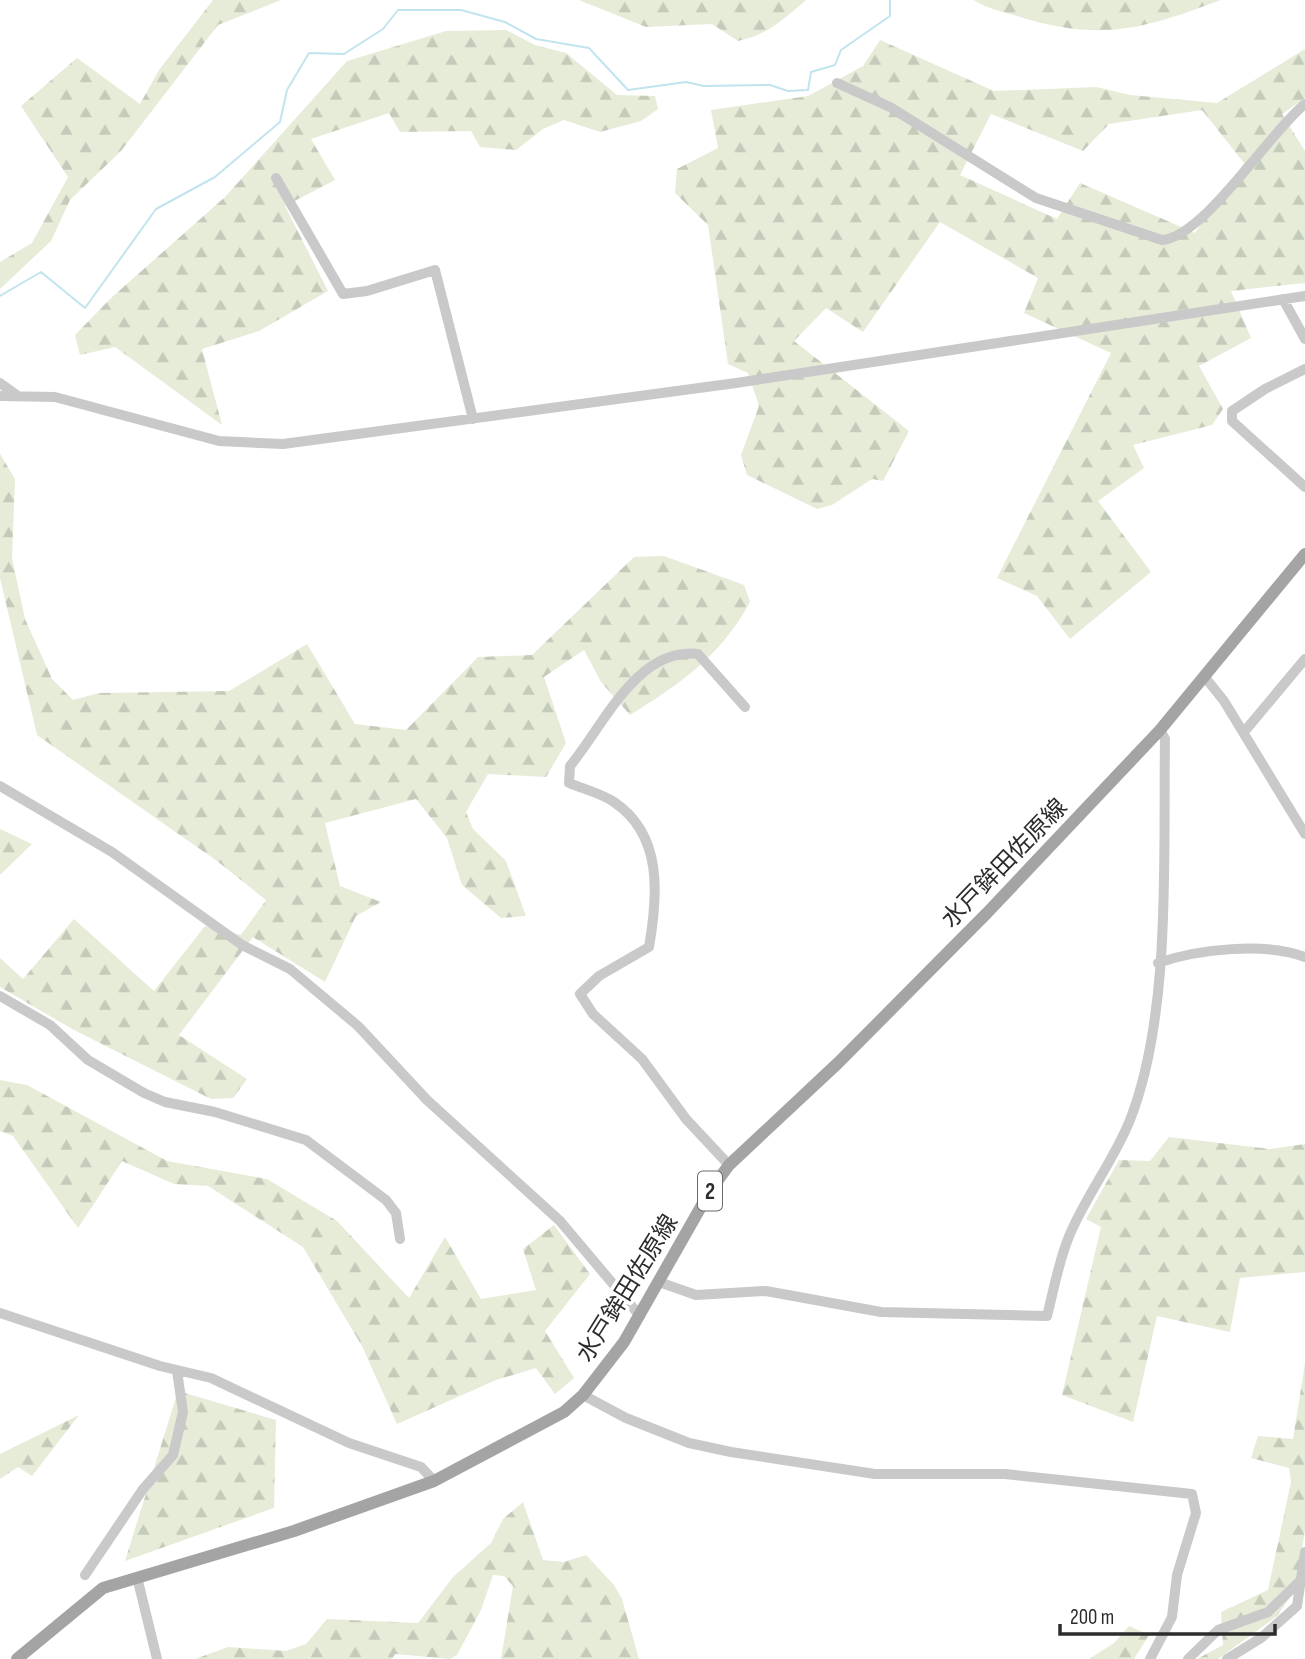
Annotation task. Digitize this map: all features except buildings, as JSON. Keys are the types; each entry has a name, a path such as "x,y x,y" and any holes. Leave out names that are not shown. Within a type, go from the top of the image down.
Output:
{"main road":[{"name":"水戸鉾田佐原線","path":"17,1659 103,1588 294,1531 434,1480 545,1424 583,1395 640,1317 710,1191 729,1165 838,1063 1160,730 1305,554"}],"street":[{"path":"837,83 890,107 1036,198 1162,240 1174,239 1206,214 1282,125 1305,104"},
{"path":"276,178 343,294 367,291 435,270 474,419"},
{"path":"0,396 55,397 207,439 283,444 931,355 1084,328 1305,296"},
{"path":"1283,299 1305,339"},
{"path":"1305,369 1265,389 1232,411 1232,421 1305,487"},
{"path":"0,383 18,396"},
{"path":"729,1165 686,1119 642,1059 593,1014 580,994 599,976 649,947 656,902 651,849 636,820 613,801 569,783 570,766 637,676 661,658 698,654 745,707"},
{"path":"1244,732 1305,659"},
{"path":"1205,676 1244,732 1305,834"},
{"path":"659,1282 696,1295 766,1291 881,1312 1047,1316 1070,1234 1130,1121 1149,1045 1164,871 1165,739 1160,730"},
{"path":"0,786 112,852 242,945 290,969 358,1026 426,1100 559,1221 640,1317"},
{"path":"1158,963 1208,951 1278,950 1305,957"},
{"path":"0,996 50,1025 89,1060 155,1098 215,1112 306,1140 387,1200 396,1213 400,1239"},
{"path":"0,1313 177,1371 211,1378 349,1443 421,1467 434,1480"},
{"path":"85,1575 143,1489 173,1455 183,1412 177,1371"},
{"path":"583,1395 626,1418 689,1443 731,1452 875,1474 1005,1474 1192,1494 1196,1513 1177,1575 1172,1617 1150,1659"},
{"path":"1227,1659 1261,1637 1297,1606 1305,1552"},
{"path":"137,1577 157,1659"},
{"path":"1188,1659 1218,1630 1268,1612 1291,1586 1300,1581"}],"green space":[{"path":"213,0 281,0 218,25 121,151 70,200 51,241 0,289 0,262 32,243 68,177 21,106 77,58 140,104 159,70"},
{"path":"579,0 806,0 766,31 738,41 712,24 646,27"},
{"path":"974,0 1221,0 1145,25 1099,30 1049,25 996,10"},
{"path":"506,30 535,45 566,53 617,95 655,96 658,109 641,121 600,132 564,120 543,129 516,150 480,147 471,131 400,132 389,113 311,139 335,180 285,206 328,291 259,331 202,349 222,425 115,347 80,355 75,335 111,298 225,197 347,61 446,31"},
{"path":"880,40 994,91 1096,87 1130,95 1217,103 1305,49 1305,98 1282,114 1305,151 1305,283 1231,291 1251,338 1199,366 1223,409 1212,425 1133,445 1144,468 1098,501 1151,572 1070,639 1037,596 997,578 1111,353 1024,313 1038,278 940,222 863,332 826,308 794,341 909,431 883,481 872,479 832,505 817,509 747,475 741,455 759,406 748,373 728,364 708,225 675,193 677,169 718,148 711,110 808,96 863,66","holes":["1202,110 1244,163 1195,233 1080,183 1057,219 960,175 991,114 1083,151 1109,124"]},
{"path":"0,454 15,479 12,558 25,619 52,679 73,700 99,693 229,691 307,644 355,724 406,730 478,657 532,655 634,557 664,556 744,585 750,602 726,638 698,667 630,715 601,682 584,650 544,677 566,743 546,777 488,774 466,812 473,829 506,861 526,916 501,918 462,885 447,838 416,799 325,823 340,886 381,902 356,916 325,982 253,937 179,1035 247,1079 233,1098 211,1099 74,1030 0,987 0,958 23,979 74,919 154,991 205,926 241,935 266,900 217,861 37,735 0,578"},
{"path":"0,829 32,844 0,875"},
{"path":"0,1080 27,1085 167,1161 267,1179 337,1221 409,1298 445,1237 481,1299 536,1290 523,1249 554,1225 590,1274 545,1331 574,1378 555,1394 536,1368 496,1380 397,1424 362,1346 303,1247 208,1186 174,1184 122,1161 78,1228 13,1136 0,1131"},
{"path":"1169,1137 1270,1149 1305,1144 1305,1272 1240,1278 1230,1332 1157,1316 1133,1422 1062,1395 1101,1227 1086,1219 1119,1160 1150,1161"},
{"path":"1305,1363 1305,1531 1295,1590 1277,1616 1218,1659 1197,1659 1223,1645 1221,1612 1268,1590 1291,1482 1289,1468 1251,1458 1258,1436 1293,1439"},
{"path":"178,1391 276,1420 274,1508 125,1561"},
{"path":"79,1415 32,1476 18,1467 0,1479 0,1454"},
{"path":"523,1502 543,1560 564,1562 586,1555 614,1585 622,1599 639,1659 501,1659 513,1586 504,1576 493,1575 481,1610 457,1655 450,1659 395,1654 392,1659 195,1659 228,1647 286,1651 306,1644 327,1619 418,1623 453,1577 491,1543 503,1519"},
{"path":"1129,1626 1149,1635 1134,1659 1089,1659 1114,1643"}],"waterway":[{"path":"0,296 41,272 85,308 156,209 215,177 280,122 287,90 309,53 344,54 383,29 398,10 461,10 505,22 536,39 589,48 628,90 686,82 704,86 770,85 788,91 808,90 811,72 835,65 841,50 890,16 890,0"}]}
